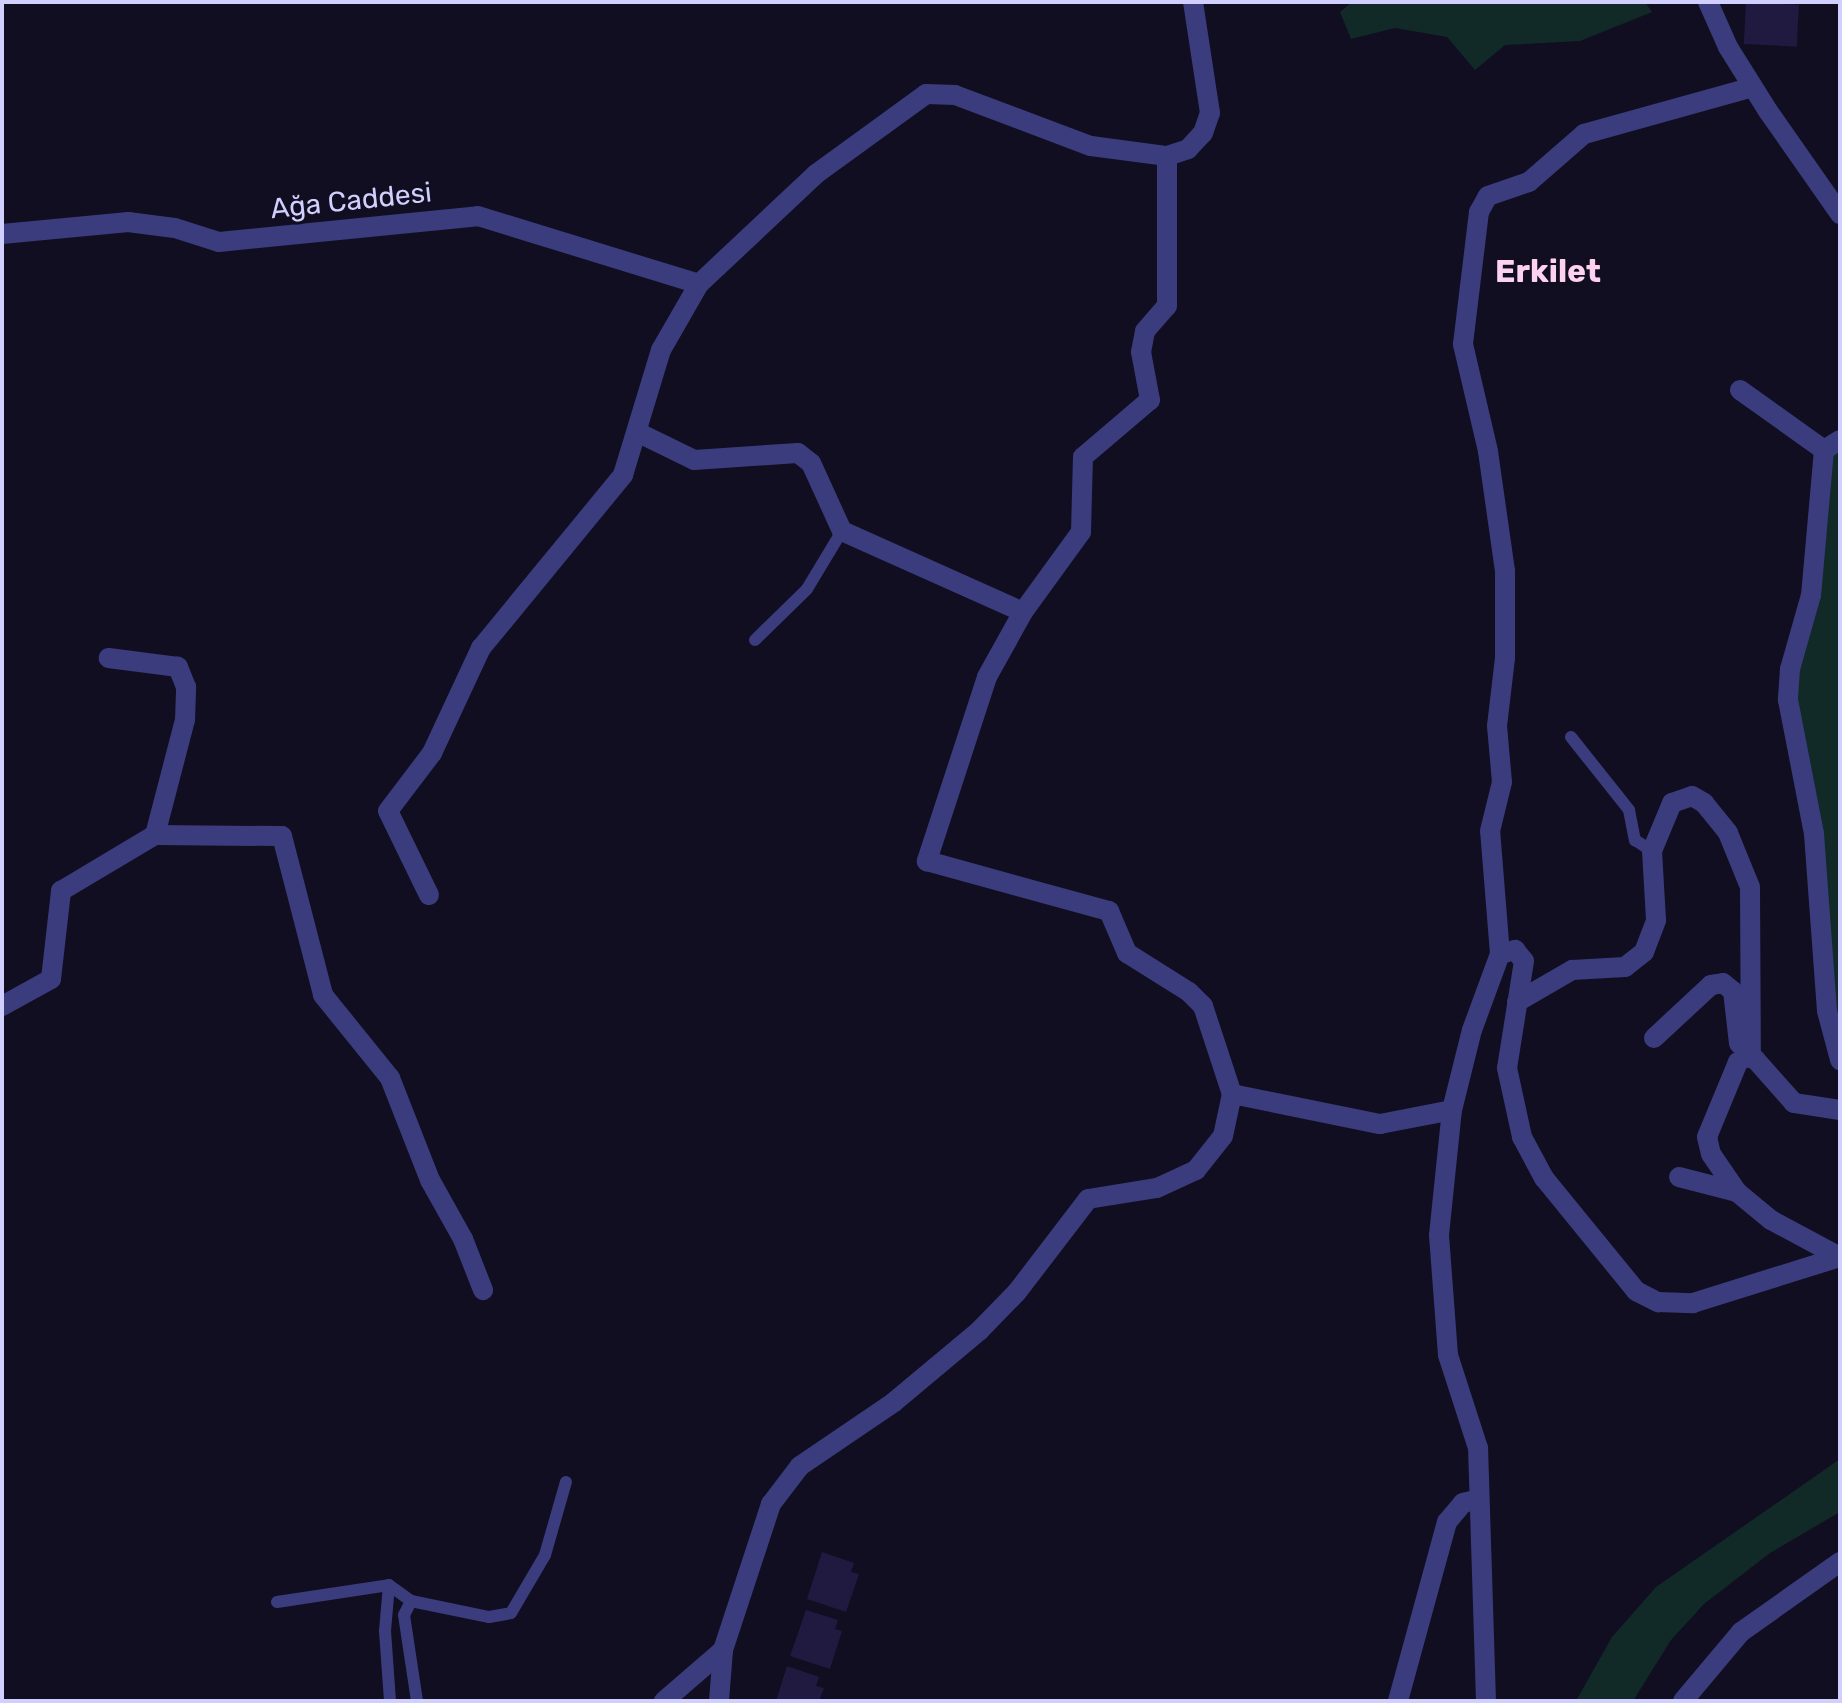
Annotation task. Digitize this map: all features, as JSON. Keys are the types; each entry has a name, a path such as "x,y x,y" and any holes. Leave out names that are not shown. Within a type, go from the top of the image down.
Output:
{"street":[{"path":"429,895 388,811 432,753 481,648 610,494 639,433 661,350 699,284 816,174 926,94 955,95 1091,146 1167,156 1197,142 1210,113 1193,2"},
{"path":"1708,2 1753,87 1840,214"},
{"path":"1486,1701 1478,1448 1455,1387 1440,1301 1441,1191 1452,1110 1472,1030 1500,954 1490,831 1503,773 1497,726 1505,658 1505,571 1488,451 1463,344 1481,206 1492,193 1529,182 1584,134 1753,87"},
{"path":"719,1701 723,1650 771,1504 800,1466 894,1402 979,1331 1017,1292 1088,1199 1157,1188 1196,1170 1223,1136 1232,1094 1203,1006 1189,992 1127,953 1109,911 927,861 987,677 1023,612 1081,532 1083,457 1150,400 1141,352 1145,331 1167,306 1167,156"},
{"name":"Ağa Caddesi","path":"2,234 128,222 175,228 219,242 478,216 699,284"},
{"path":"1740,390 1832,445 1811,595 1790,669 1788,700 1814,834 1827,1011 1840,1060"},
{"path":"639,433 694,460 798,453 811,463 842,531 1023,612"},
{"path":"109,658 178,667 186,687 185,720 155,835"},
{"path":"1517,1002 1572,970 1625,967 1644,952 1656,920 1652,851 1672,803 1685,796 1704,803 1737,850 1750,887 1746,1058 1707,1137 1711,1154 1737,1192 1771,1220 1840,1257"},
{"path":"2,1006 51,979 61,891 155,835 282,836 323,995 390,1078 430,1180 463,1239 483,1290"},
{"path":"1500,954 1515,950 1524,961 1507,1068 1522,1137 1544,1178 1636,1291 1658,1302 1693,1303 1840,1257"},
{"path":"1654,1038 1711,985 1723,983 1733,991 1746,1058 1794,1103 1840,1110"},
{"path":"1232,1094 1380,1124 1452,1110"},
{"path":"1679,1177 1737,1192"},
{"path":"1398,1701 1447,1522 1463,1503 1479,1499"},
{"path":"1683,1701 1741,1632 1840,1562"},
{"path":"664,1701 723,1650"}],"lane":[{"path":"755,640 807,589 842,531"},
{"path":"1571,737 1629,810 1635,840 1652,851"},
{"path":"277,1602 389,1585 411,1601 489,1617 511,1613 545,1555 566,1482"},
{"path":"389,1585 385,1631 390,1701"},
{"path":"411,1601 404,1615 417,1701"}],"green space":[{"path":"1352,2 1645,2 1652,12 1580,41 1505,45 1475,70 1447,37 1395,28 1351,39 1340,12"},
{"path":"1840,446 1840,1070 1788,719 1824,467"},
{"path":"1840,1459 1840,1512 1770,1553 1704,1604 1671,1640 1633,1701 1576,1701 1612,1637 1656,1587"}],"building":[{"path":"1746,2 1799,5 1797,47 1744,44"},
{"path":"822,1552 854,1563 851,1572 859,1574 846,1612 807,1599"},
{"path":"806,1610 838,1620 835,1629 842,1631 830,1669 790,1656"},
{"path":"787,1666 819,1677 816,1686 824,1688 819,1701 776,1701"}],"district":[{"name":"Erkilet","path":"1548,271"}]}
